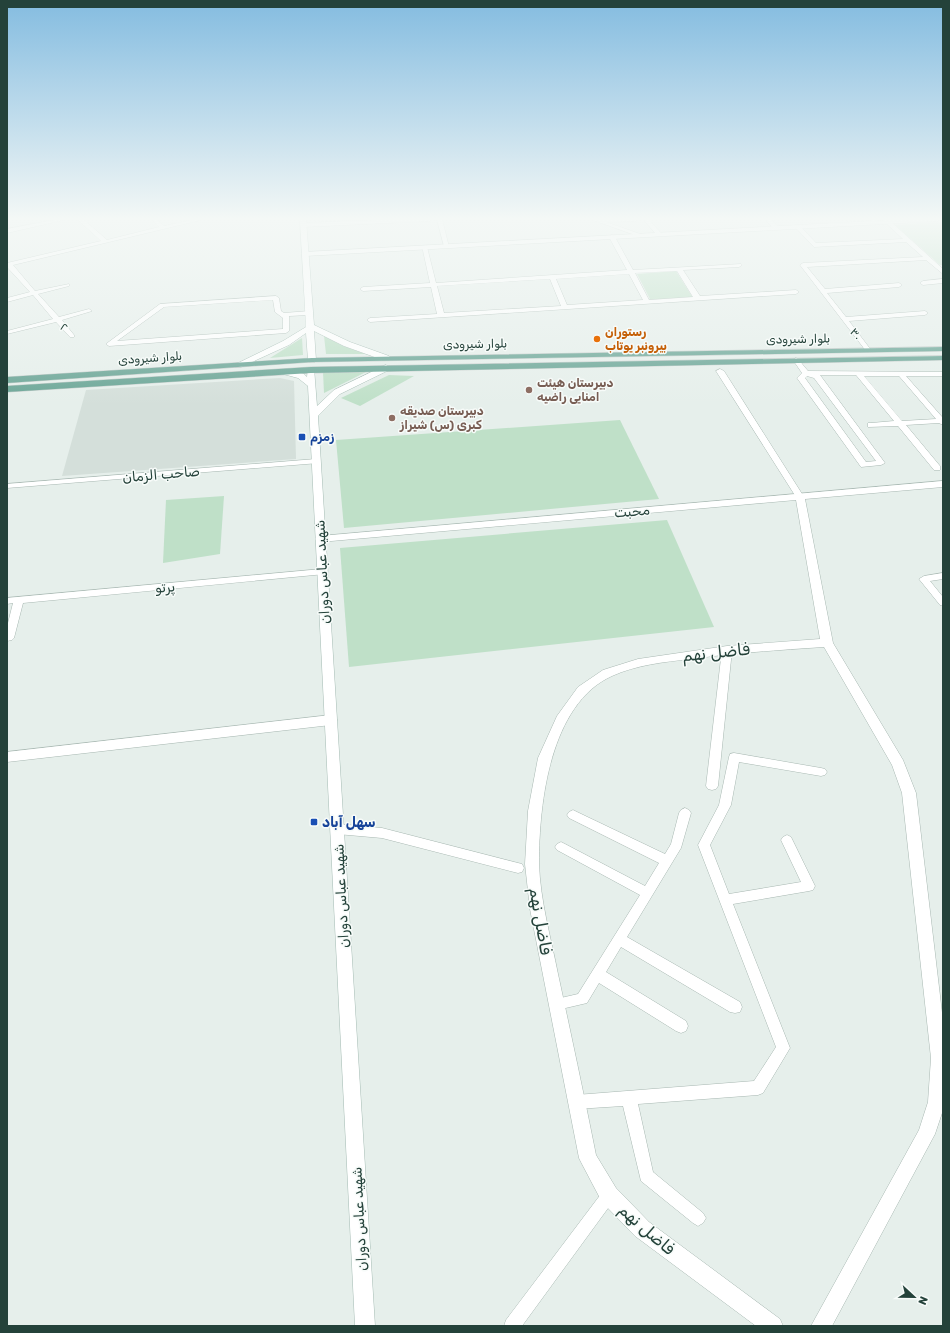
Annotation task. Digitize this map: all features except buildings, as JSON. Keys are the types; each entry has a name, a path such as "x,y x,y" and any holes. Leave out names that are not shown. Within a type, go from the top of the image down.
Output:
{"main road":[{"name":"بلوار شیرودی","path":"7,383 312,360 943,349"},
{"path":"610,354 614,359 612,364"},
{"path":"626,354 624,359 629,363"},
{"name":"بلوار شیرودی","path":"7,383 311,370 943,358"}],"street":[{"name":"۲","path":"23,281 72,336"},
{"path":"307,281 312,360"},
{"path":"433,281 441,316"},
{"path":"363,289 490,281"},
{"path":"554,281 565,307"},
{"path":"637,281 647,302"},
{"path":"687,281 698,299"},
{"name":"۳۰","path":"815,281 868,350"},
{"path":"923,283 941,281"},
{"path":"7,300 67,285"},
{"path":"823,291 900,285"},
{"path":"370,320 796,292"},
{"path":"282,315 286,317 286,331 109,344 162,305 276,298 278,312 282,315 309,313"},
{"path":"9,333 89,311"},
{"path":"844,319 925,313"},
{"path":"311,327 347,344 386,358"},
{"path":"238,365 286,343 311,327"},
{"path":"796,360 806,373 817,376 881,462 864,465 801,378 806,373 943,374"},
{"path":"314,415 337,392 386,368"},
{"name":"شهید عباس دوران","path":"311,370 365,1326"},
{"path":"720,371 800,497 827,643 898,764 909,793 939,1058 937,1102 926,1134 821,1326"},
{"path":"286,372 301,376 312,384"},
{"path":"858,373 938,468"},
{"path":"901,374 942,422"},
{"path":"871,425 942,422"},
{"name":"صاحب الزمان","path":"7,486 316,461"},
{"name":"محبت","path":"320,539 943,484"},
{"name":"پرتو","path":"7,601 322,572"},
{"path":"943,576 924,579 943,603"},
{"path":"9,638 19,600"},
{"name":"فاضل نهم","path":"773,1326 642,1229 609,1195 588,1158 537,908 532,864 535,811 545,758 563,716 582,690 608,673 638,663 670,656 727,650 827,643"},
{"path":"712,786 727,650"},
{"path":"7,757 331,720"},
{"path":"576,1102 758,1088 783,1048 704,845 725,805 734,757 821,772"},
{"path":"557,1004 582,999 677,846 685,813"},
{"path":"573,815 668,860"},
{"path":"337,829 382,833 518,868"},
{"path":"725,900 809,886 786,840"},
{"path":"561,847 648,892"},
{"path":"619,939 735,1006"},
{"path":"597,974 681,1026"},
{"path":"629,1098 646,1176 698,1218"},
{"path":"512,1326 609,1195"}],"shaded area":[{"path":"280,378 294,381 296,459 62,476 86,390"}],"green space":[{"path":"641,281 682,281 693,298 651,301"},
{"path":"324,336 343,346 365,354 326,354"},
{"path":"302,338 303,355 270,358"},
{"path":"323,372 366,372 324,393"},
{"path":"389,375 414,376 360,406 341,398"},
{"path":"620,420 659,499 344,528 336,440"},
{"path":"224,496 220,554 163,563 166,500"},
{"path":"667,520 714,627 349,667 340,548"}],"place":[{"name":"رستوران بیرونبر یوتاب","path":"597,339"},
{"name":"دبیرستان هیئت امنایی راضیه","path":"529,390"},
{"name":"دبیرستان صدیقه کبری (س) شیراز","path":"392,418"},
{"name":"زمزم","path":"302,437"},
{"name":"سهل آباد","path":"314,822"}]}
